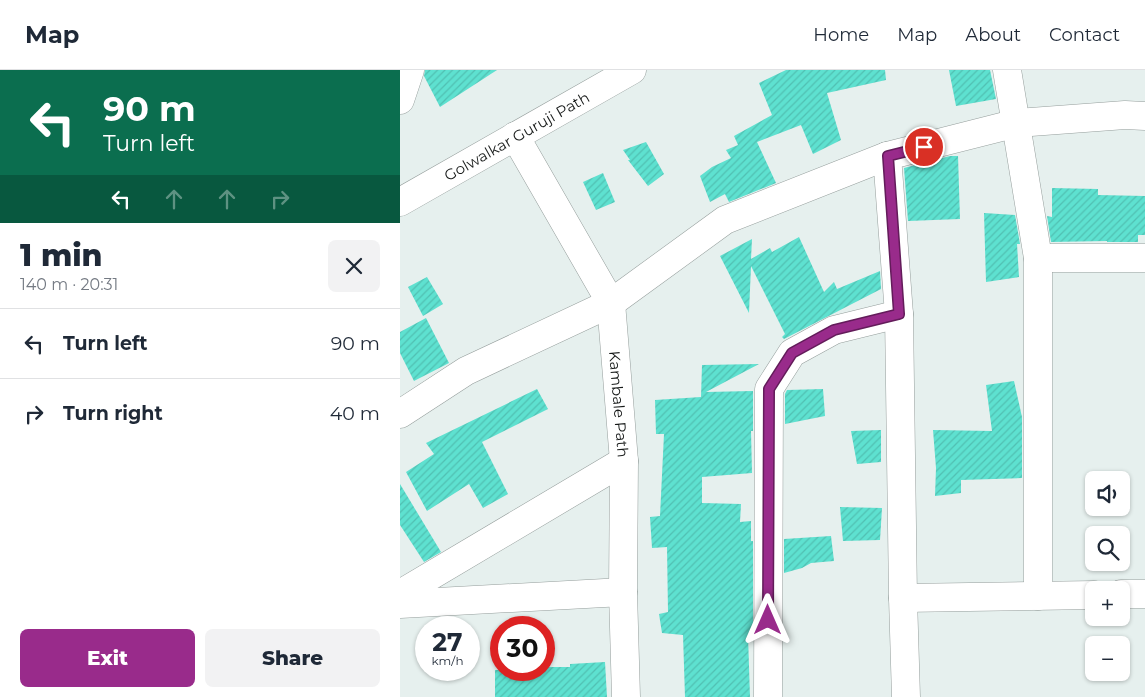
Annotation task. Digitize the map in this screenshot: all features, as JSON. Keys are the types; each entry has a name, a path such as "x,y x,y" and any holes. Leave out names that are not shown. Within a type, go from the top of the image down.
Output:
{"street":[{"path":"400,100 410,70"},
{"name":"Golwalkar Guruji Path","path":"400,202 632,70"},
{"path":"1007,70 1038,258 1038,596"},
{"path":"400,414 466,371 611,303 725,220 888,156 1017,123 1125,115 1145,116"},
{"name":"Kambale Path","path":"515,136 611,303 624,461 623,592 626,697"},
{"path":"888,156 899,314 906,697"},
{"path":"1038,258 1145,258"},
{"path":"768,697 769,389 792,353 834,330 899,314"},
{"path":"400,594 624,461"},
{"path":"400,604 623,592"},
{"path":"1130,594 1145,594"},
{"path":"903,598 1085,595"}],"building":[{"path":"425,70 497,70 440,107 424,76"},
{"path":"786,70 885,70 886,80 827,93 841,140 813,154 801,125 757,142 776,183 729,202 725,194 710,202 700,176 712,167 731,158 726,150 738,145 734,136 772,115 759,83"},
{"path":"949,70 990,70 996,99 956,106"},
{"path":"646,142 664,174 648,186 628,160 630,160 623,150"},
{"path":"950,156 958,156 960,219 908,221 904,168"},
{"path":"603,173 615,202 596,210 583,182"},
{"path":"1052,188 1098,189 1098,195 1145,196 1145,235 1138,235 1138,242 1051,242 1047,216 1052,217"},
{"path":"984,213 1015,215 1020,244 1017,244 1019,277 986,282"},
{"path":"799,237 824,292 834,282 837,289 880,271 881,289 784,339 782,337 785,334 751,266 749,313 720,256 752,239 751,259 770,248 772,252"},
{"path":"427,277 443,304 423,316 408,287"},
{"path":"426,318 449,363 414,381 400,353 400,332"},
{"path":"759,364 706,392 753,391 753,431 751,431 752,473 702,477 702,503 741,504 740,522 751,521 751,541 753,541 753,635 748,635 750,697 685,697 683,635 662,633 659,614 668,612 667,547 652,548 650,517 660,516 664,434 656,434 655,400 701,397 702,365"},
{"path":"1014,381 1022,417 1022,478 961,480 961,493 935,496 936,468 933,430 992,431 986,385"},
{"path":"537,389 548,409 482,442 508,494 483,508 469,484 427,511 406,472 434,454 426,443"},
{"path":"823,389 825,416 785,424 785,394 787,390"},
{"path":"881,430 881,462 857,464 851,431"},
{"path":"400,484 441,552 424,562 400,525"},
{"path":"840,507 882,508 880,540 843,541"},
{"path":"831,536 834,561 811,563 802,568 784,573 784,539"},
{"path":"605,662 607,697 495,697 495,681 555,681 555,667 570,667 570,664"}],"route":[{"path":"768,620 769,389 792,353 834,330 899,314 888,156 924,147"}]}
